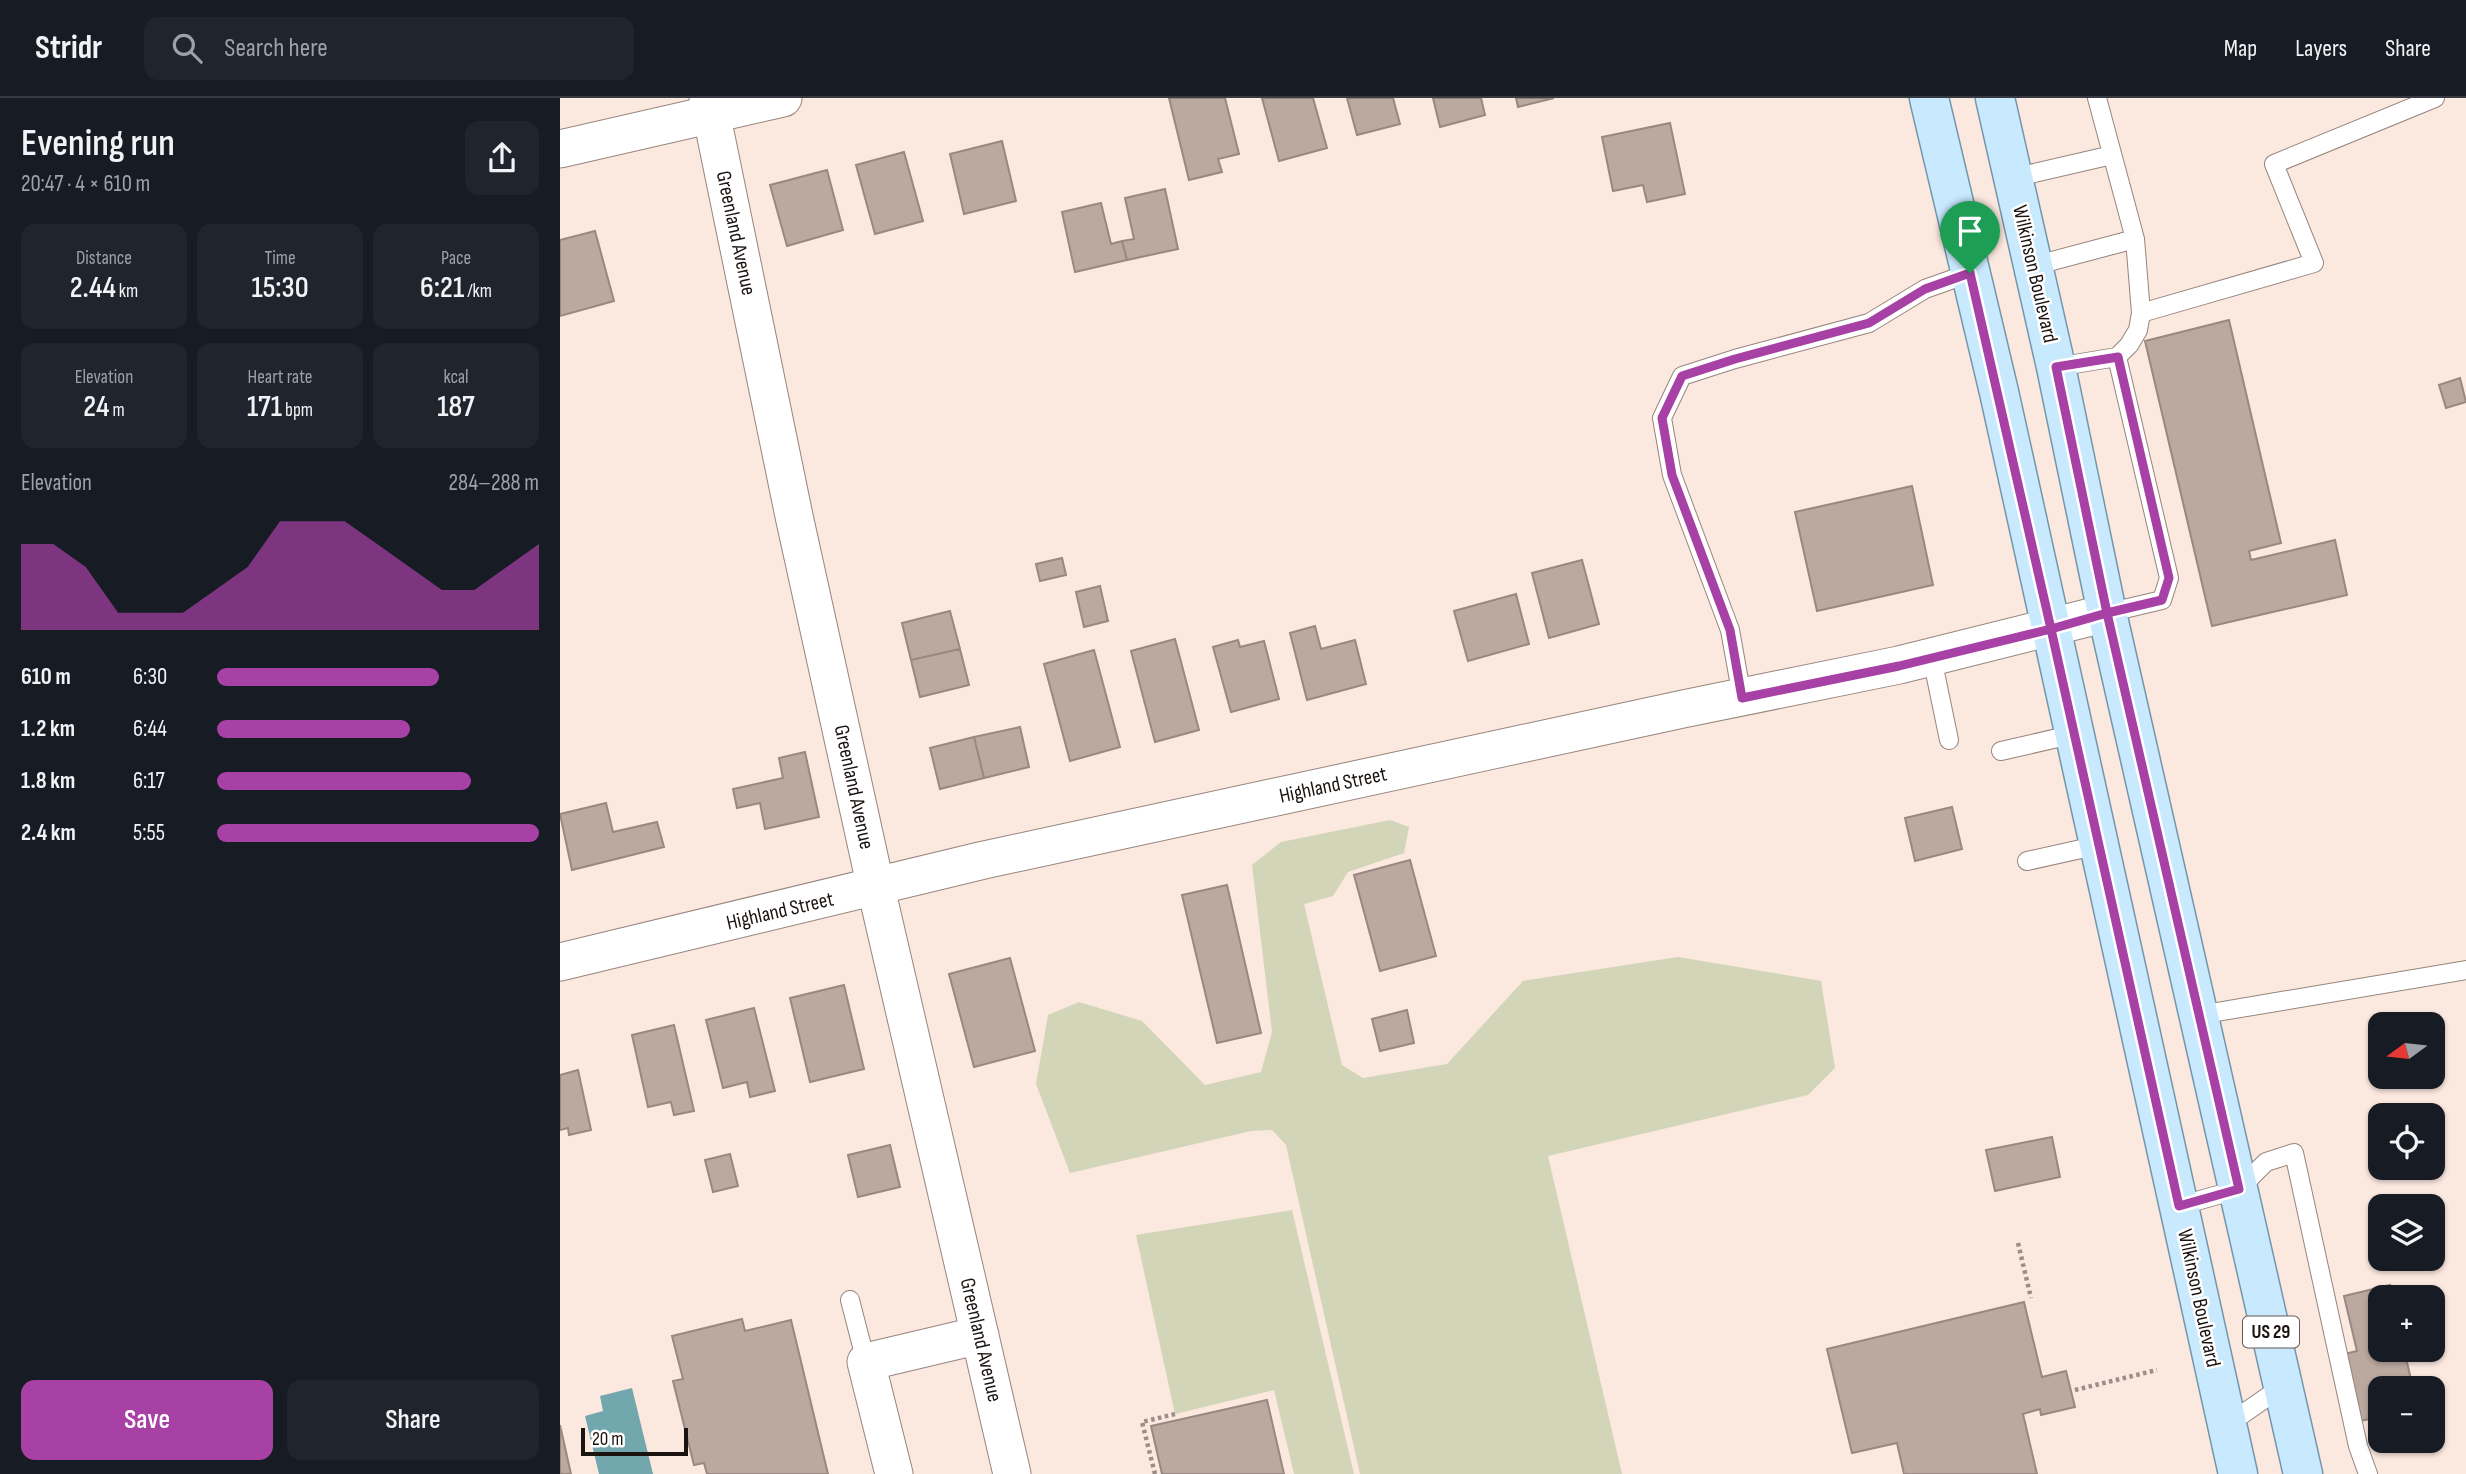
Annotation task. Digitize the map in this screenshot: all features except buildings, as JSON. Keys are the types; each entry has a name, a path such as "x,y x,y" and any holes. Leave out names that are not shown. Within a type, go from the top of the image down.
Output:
{"main road":[{"name":"Wilkinson Boulevard","path":"1929,98 2051,629 2238,1470"},
{"name":"Wilkinson Boulevard","path":"1995,98 2056,367 2107,613 2303,1474"}],"street":[{"path":"560,149 709,106 783,98"},
{"name":"Greenland Avenue","path":"709,106 797,529 876,888 1012,1474"},
{"name":"Highland Street","path":"560,962 998,857 1932,658 2107,613"},
{"path":"894,1474 866,1362 980,1335"}],"lane":[{"path":"2056,367 2118,357 2138,330 2141,313 2135,239 2096,98"},
{"path":"2141,313 2314,262 2274,164 2435,98"},
{"path":"2013,178 2112,155"},
{"path":"2033,266 2135,239"},
{"path":"1742,698 1730,630 1672,475 1662,418 1682,376 1869,323 1925,289 1970,273"},
{"path":"2107,613 2162,600 2169,578 2118,357"},
{"path":"1932,658 1949,740"},
{"path":"2001,751 2074,734"},
{"path":"2027,861 2099,845"},
{"path":"2199,1015 2466,970"},
{"path":"2179,1206 2239,1189 2266,1162 2294,1153 2358,1446 2368,1474"},
{"path":"850,1300 866,1362"},
{"path":"2227,1425 2283,1386"}],"path":[{"path":"2018,1243 2031,1298"},
{"path":"2075,1390 2157,1370"},
{"path":"1155,1474 1142,1422 1175,1414"}],"green space":[{"path":"1390,820 1409,827 1404,853 1348,872 1333,896 1304,904 1342,1065 1363,1078 1447,1064 1523,981 1678,957 1821,981 1835,1068 1808,1095 1548,1156 1622,1474 1360,1474 1286,1145 1272,1130 1251,1131 1070,1173 1036,1084 1048,1015 1079,1002 1142,1021 1205,1085 1261,1072 1272,1032 1252,865 1281,842"},
{"path":"1292,1210 1354,1474 1294,1474 1274,1390 1175,1414 1136,1235"}],"water":[{"path":"632,1388 653,1474 599,1474 585,1416 603,1411 600,1396"}],"route":[{"path":"1970,273 1925,289 1869,323 1682,376 1662,418 1672,475 1730,630 1742,698 1899,666 2051,629 2179,1206 2239,1189 2107,613 2162,600 2169,578 2118,357 2056,367 2107,613 2051,629 1970,273"}]}
